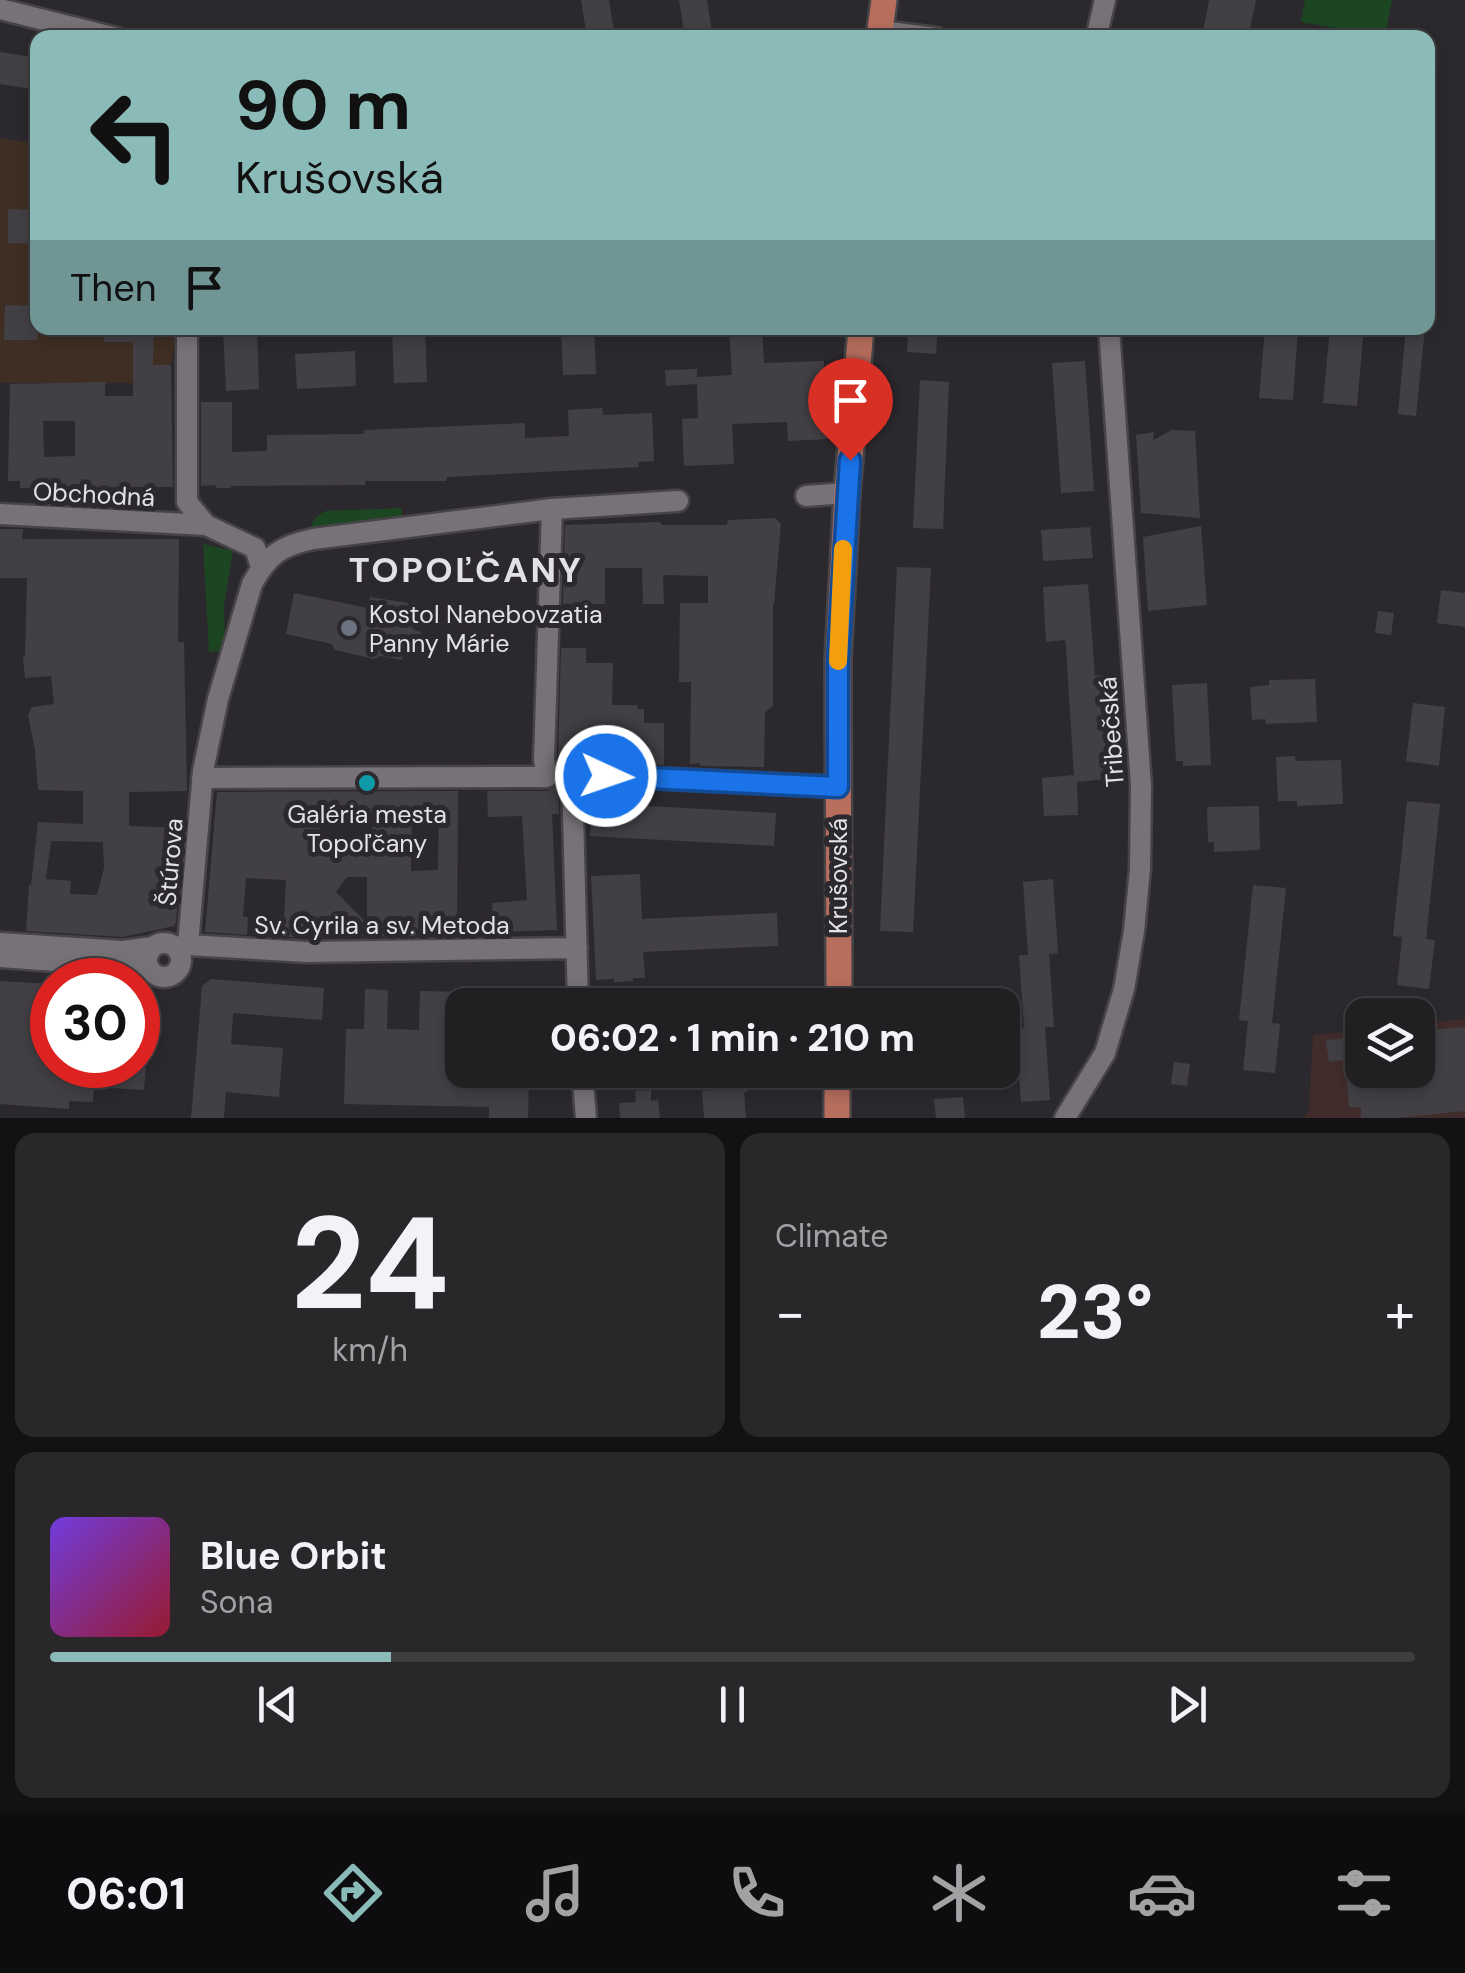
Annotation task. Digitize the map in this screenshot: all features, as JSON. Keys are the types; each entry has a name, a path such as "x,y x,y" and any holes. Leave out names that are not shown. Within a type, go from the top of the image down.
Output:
{"main road":[{"path":"880,30 884,0"},
{"name":"Krušovská","path":"839,988 838,660 846,493 860,335"},
{"path":"836,1118 837,1088"}],"street":[{"path":"1098,30 1104,0"},
{"path":"0,9 25,8 92,30"},
{"path":"187,335 187,502 196,524 254,548 261,567 276,551 312,539 552,509 678,502"},
{"name":"Tribečská","path":"1065,1118 1104,1054 1127,970 1140,870 1141,786 1109,335"},
{"path":"806,496 846,493"},
{"path":"203,774 547,778 544,760 552,509"},
{"name":"Obchodná","path":"0,514 196,524"},
{"name":"Štúrova","path":"181,946 203,774 218,699 252,584 261,567"},
{"path":"578,988 572,774 838,787"},
{"name":"Sv. Cyrila a sv. Metoda","path":"0,942 123,951 164,942 204,948 307,952 577,948"},
{"path":"147,958 153,946"},
{"path":"160,976 170,976 179,969 181,946"},
{"path":"0,957 30,959"},
{"path":"584,1088 586,1118"}],"shaded area":[{"path":"0,138 30,143 30,335 176,335 171,365 133,365 133,383 0,383"},
{"path":"1465,1019 1465,1118 1303,1118 1309,1111 1313,1035 1345,1032 1345,1088 1435,1088 1435,1022"}],"green space":[{"path":"1305,0 1392,0 1386,30 1346,30 1301,22"},
{"path":"401,508 403,519 311,531 315,519 326,511"},
{"path":"203,544 233,551 224,606 225,644 220,651 209,652"}],"building":[{"path":"581,0 609,0 614,30 586,30"},
{"path":"679,0 707,0 712,30 684,30"},
{"path":"1209,0 1256,0 1250,30 1203,30"},
{"path":"0,52 30,57 30,89 0,84"},
{"path":"8,209 30,210 30,244 8,243"},
{"path":"5,305 30,306 30,335 38,335 38,340 4,340"},
{"path":"104,335 154,335 153,365 171,365 173,487 20,488 20,481 8,481 10,384 105,382 105,396 133,396 133,342 104,342","holes":["43,421 75,421 75,456 44,457"]},
{"path":"223,335 257,335 259,389 226,391"},
{"path":"392,335 425,335 427,382 394,383"},
{"path":"561,335 594,335 596,374 563,375"},
{"path":"729,335 762,335 764,363 824,361 827,439 788,441 787,422 732,424 734,464 684,466 682,419 698,418 697,384 666,386 665,370 697,369 697,377 732,375"},
{"path":"908,335 937,335 936,354 907,352"},
{"path":"1264,335 1298,335 1293,400 1259,398"},
{"path":"1329,335 1363,335 1357,406 1323,403"},
{"path":"1405,335 1424,335 1416,416 1398,414"},
{"path":"355,351 356,386 297,389 295,354"},
{"path":"1085,361 1094,491 1061,493 1052,363"},
{"path":"920,380 949,382 943,529 913,528"},
{"path":"201,402 232,402 232,452 267,451 267,435 364,434 364,430 525,423 525,438 569,436 568,410 602,408 603,415 652,413 654,461 638,462 639,467 447,477 446,481 216,488 201,486"},
{"path":"1172,430 1195,431 1200,518 1141,513 1136,435 1154,432 1153,440"},
{"path":"775,518 781,524 773,604 773,706 765,712 764,767 690,764 691,682 679,682 680,603 708,603 708,576 663,575 664,604 643,604 642,568 605,568 605,604 563,604 565,525 727,525 728,520"},
{"path":"1201,526 1207,605 1148,611 1143,537"},
{"path":"1090,527 1093,558 1043,561 1041,530"},
{"path":"0,529 23,529 22,539 179,539 178,642 184,642 187,791 129,792 129,826 184,828 174,926 123,937 26,931 38,822 83,824 83,791 38,790 28,715 32,707 54,704 51,676 25,678 27,578 0,578","holes":["51,841 103,842 104,868 97,895 70,894 71,881 46,879"]},
{"path":"897,567 931,568 913,932 880,931"},
{"path":"1088,584 1095,676 1108,675 1115,778 1077,782 1078,815 1044,816 1042,778 1074,775 1065,640 1046,642 1043,587"},
{"path":"1441,590 1465,593 1465,627 1437,623"},
{"name":"Kostol Nanebovzatia Panny Márie","path":"294,593 368,608 370,597 408,603 405,616 414,630 421,632 417,654 404,652 402,660 381,656 374,659 286,634"},
{"path":"1378,611 1394,613 1391,635 1375,633"},
{"path":"561,648 586,648 586,663 613,663 612,705 638,705 637,709 644,709 644,723 664,723 664,765 558,761"},
{"path":"1315,679 1317,722 1266,724 1265,719 1252,720 1250,687 1269,685 1269,680"},
{"path":"1207,683 1211,765 1183,766 1183,761 1176,761 1172,685"},
{"path":"1413,703 1445,707 1439,766 1406,761"},
{"path":"1295,756 1296,761 1341,760 1343,804 1297,806 1297,801 1278,801 1276,757"},
{"path":"558,785 559,814 552,814 557,930 493,932 492,903 527,900 522,816 488,817 487,791 547,791"},
{"path":"458,791 457,936 283,937 286,880 246,878 243,917 248,917 247,935 205,932 217,792","holes":["412,808 439,808 438,870 411,871","321,814 373,814 372,852 320,850","347,877 367,877 367,923 336,892"]},
{"path":"1407,801 1440,804 1426,939 1435,940 1429,989 1397,985 1402,937 1393,936"},
{"path":"592,803 776,813 774,846 590,836"},
{"path":"1259,806 1260,850 1214,852 1214,842 1208,842 1207,807"},
{"path":"640,874 642,919 777,913 778,946 643,952 645,978 621,982 596,980 591,876"},
{"path":"1053,879 1058,953 1049,954 1054,1027 1045,1027 1050,1100 1021,1102 1020,1028 1024,1028 1019,955 1028,955 1023,882"},
{"path":"1253,885 1286,888 1272,1023 1280,1024 1275,1073 1243,1070 1248,1021 1239,1020"},
{"path":"211,979 324,988 322,1020 233,1013 231,1044 283,1048 279,1097 226,1092 224,1118 191,1118 202,986"},
{"path":"0,981 30,983 30,1088 94,1088 93,1102 69,1101 69,1109 0,1104"},
{"path":"365,989 388,990 387,1029 419,1030 420,991 445,992 445,1088 529,1088 528,1118 489,1118 489,1107 344,1104 346,1029 364,1029"},
{"path":"1465,1027 1465,1111 1361,1118 1361,1107 1349,1107 1347,1088 1435,1088 1435,1030"},
{"path":"1345,1038 1345,1060 1329,1062 1326,1040"},
{"path":"1174,1062 1190,1064 1187,1086 1171,1084"},
{"path":"747,1088 746,1118 704,1118 702,1091"},
{"path":"651,1090 651,1101 658,1100 660,1118 620,1118 619,1103 636,1102 635,1091"},
{"path":"963,1097 965,1118 936,1118 934,1099"}],"slow traffic":[{"path":"838,661 843,549"}],"place":[{"name":"Kostol Nanebovzatia Panny Márie","path":"349,628"},
{"name":"Galéria mesta Topoľčany","path":"367,783"}],"district":[{"name":"TOPOĽČANY","path":"466,570"}],"route":[{"path":"606,776 838,787 838,660 850,460"}]}
